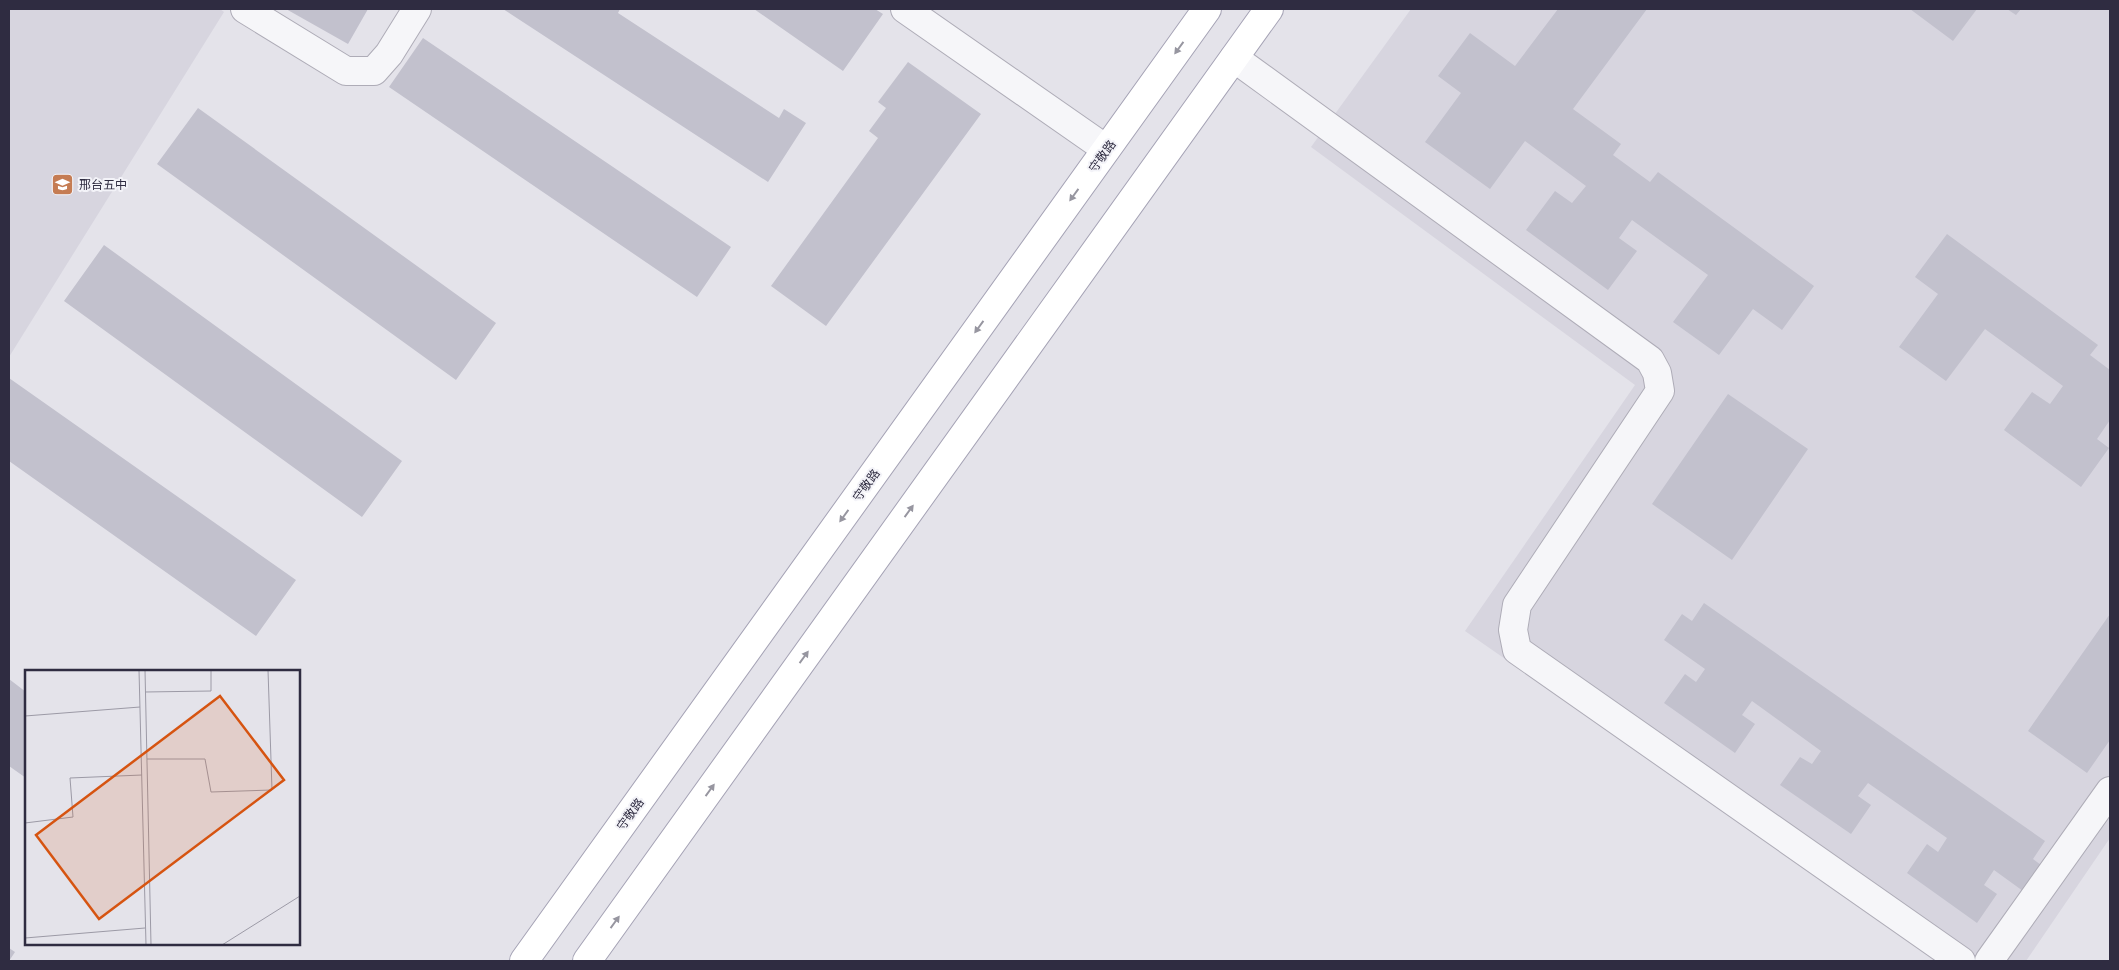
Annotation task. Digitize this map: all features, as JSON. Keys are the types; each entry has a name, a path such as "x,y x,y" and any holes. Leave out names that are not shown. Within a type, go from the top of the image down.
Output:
{"main road":[{"name":"守敬路","path":"524,961 1207,9"},
{"path":"587,961 1269,9"}],"lane":[{"path":"245,9 346,71 374,71 389,54 417,9"},
{"path":"905,9 1106,150"},
{"path":"1234,58 1650,360 1657,373 1660,391 1517,605 1513,630 1517,650 1961,961"},
{"path":"1989,961 2110,791"}],"shaded area":[{"name":"邢台五中","path":"9,9 220,9 224,12 9,357"},
{"path":"1411,9 2110,9 2110,838 2026,961 1939,961 1465,631 1635,385 1311,147"}],"building":[{"path":"286,9 368,9 348,44"},
{"path":"503,9 620,9 618,13 779,118 784,109 806,123 768,182"},
{"path":"754,9 875,9 883,14 843,71"},
{"path":"1558,9 1647,9 1573,109 1621,144 1613,155 1650,182 1658,172 1814,286 1782,330 1753,309 1719,355 1673,322 1708,275 1632,220 1619,238 1637,251 1608,290 1526,230 1555,191 1572,203 1586,186 1525,141 1490,189 1425,142 1461,93 1438,76 1470,33 1515,66"},
{"path":"1910,9 1977,9 1953,41"},
{"path":"2007,9 2021,9 2016,15"},
{"path":"423,38 731,247 697,297 389,87"},
{"path":"908,62 981,114 826,326 771,286 878,138 869,131 886,108 878,102"},
{"path":"198,108 496,323 456,380 157,164"},
{"path":"1947,234 2098,345 2090,355 2110,370 2110,420 2097,439 2109,448 2081,487 2004,430 2032,392 2050,404 2063,386 1985,329 1946,381 1899,347 1938,294 1915,277"},
{"path":"104,245 402,461 362,517 64,301"},
{"path":"9,378 296,580 256,636 9,461"},
{"path":"1728,394 1808,449 1732,560 1652,504"},
{"path":"1704,603 2045,841 2033,859 2041,865 2023,891 1994,870 1984,885 1997,894 1977,923 1907,873 1927,844 1938,852 1947,838 1868,783 1858,796 1871,805 1851,834 1780,785 1800,757 1812,764 1821,751 1752,701 1742,715 1755,724 1735,753 1664,703 1685,674 1696,682 1705,669 1664,640 1682,614 1692,621"},
{"path":"2110,614 2110,740 2087,773 2028,731"},
{"path":"9,679 25,691 25,777 9,766"},
{"path":"9,948 15,952 9,961"}],"place":[{"name":"邢台五中","path":"63,184"}]}
